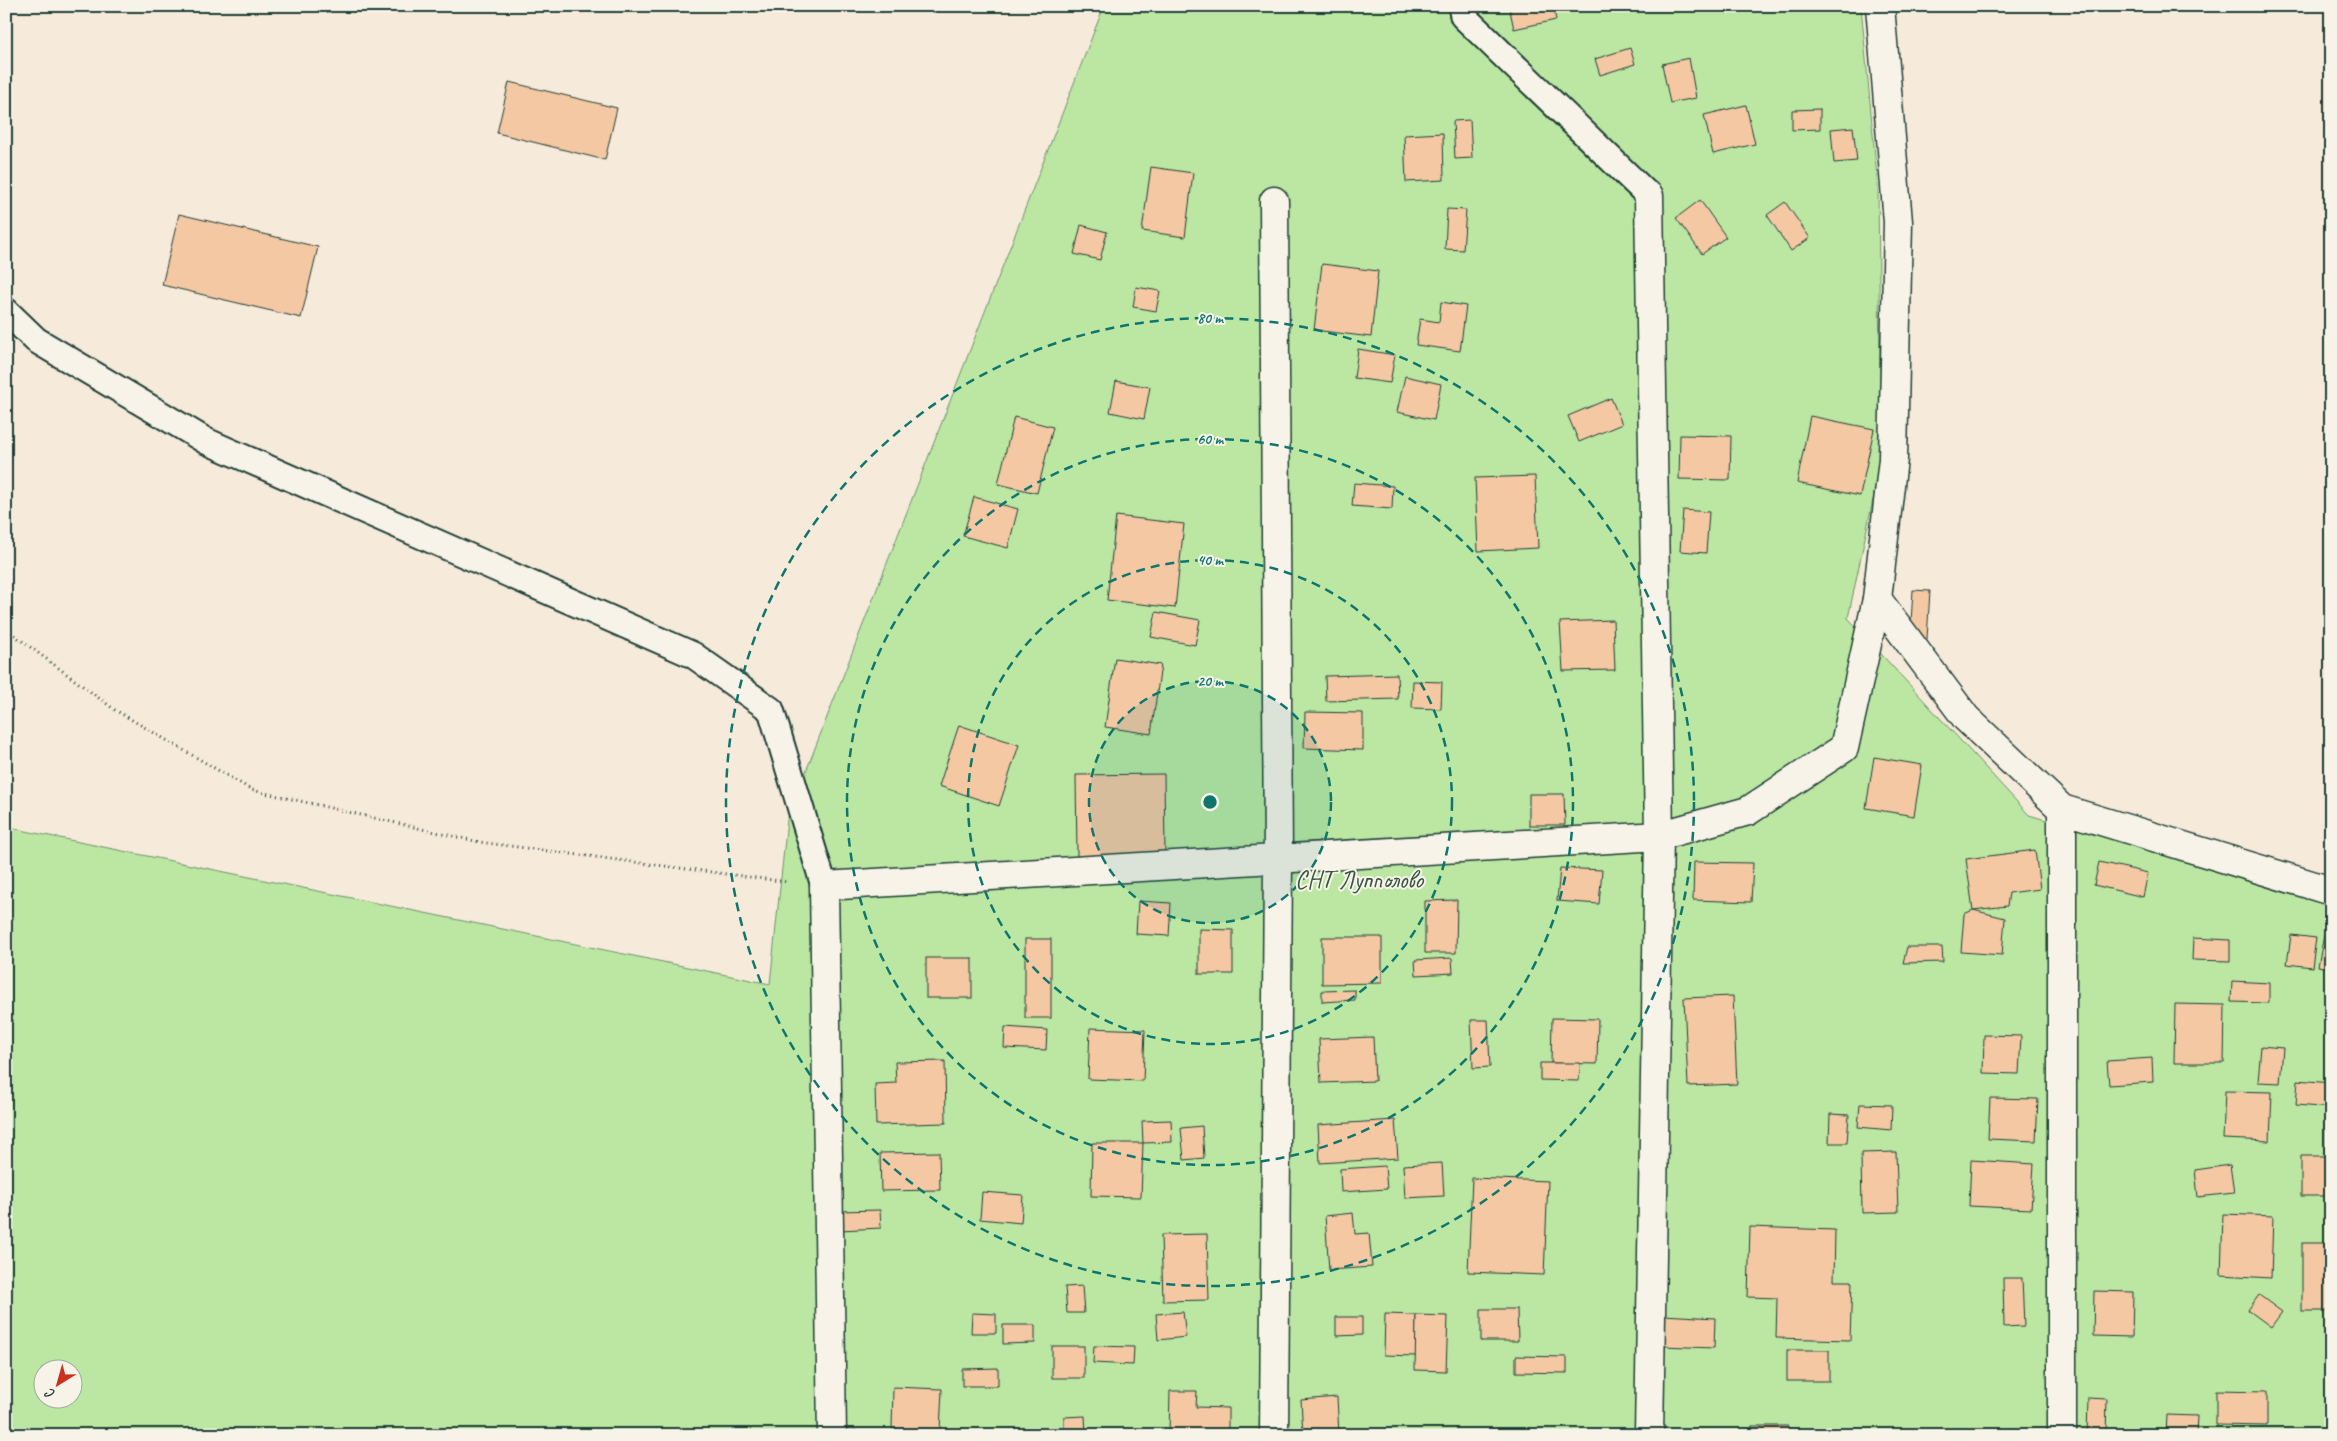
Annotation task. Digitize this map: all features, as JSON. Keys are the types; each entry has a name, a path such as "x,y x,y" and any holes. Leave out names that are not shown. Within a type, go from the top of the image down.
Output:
{"street":[{"path":"832,1435 824,886 1658,836 1748,811 1844,748 1877,599 1893,459 1898,222 1880,6"},
{"path":"1649,196 1658,836 1649,1435"},
{"path":"1274,200 1278,859 1274,1435"},
{"path":"1877,599 1966,718 2062,809 2331,891"},
{"path":"2062,809 2062,1435"}],"lane":[{"path":"1461,6 1463,16 1649,196"},
{"path":"6,312 36,340 206,441 693,655 772,710 824,886"}],"path":[{"path":"6,629 115,710 252,790 479,842 824,886"}],"green space":[{"name":"СНТ Лупполово","path":"1104,6 1861,6 1878,188 1881,462 1848,618 2029,815 2331,904 2331,1435 6,1435 6,827 770,984 787,820"}],"building":[{"path":"1509,6 1553,6 1556,20 1514,29"},
{"path":"1630,48 1635,64 1600,75 1595,59"},
{"path":"1689,58 1696,98 1670,103 1662,64"},
{"path":"509,82 617,108 605,160 497,133"},
{"path":"1746,105 1755,144 1713,154 1704,115"},
{"path":"1820,109 1820,129 1792,130 1792,110"},
{"path":"1470,120 1472,158 1455,159 1453,121"},
{"path":"1853,127 1857,161 1834,163 1831,129"},
{"path":"1443,133 1444,180 1406,182 1404,135"},
{"path":"1151,167 1193,173 1185,237 1142,231"},
{"path":"1700,200 1726,237 1702,254 1676,218"},
{"path":"1785,202 1810,238 1791,251 1767,215"},
{"path":"1447,209 1466,210 1463,250 1445,249"},
{"path":"179,214 318,247 301,318 162,285"},
{"path":"1081,225 1107,232 1100,260 1074,254"},
{"path":"1322,264 1378,271 1371,337 1314,330"},
{"path":"1136,287 1160,291 1156,311 1133,307"},
{"path":"1441,302 1466,306 1460,351 1416,345 1420,319 1439,322"},
{"path":"1358,349 1395,355 1390,383 1354,378"},
{"path":"1405,376 1441,384 1434,420 1397,412"},
{"path":"1116,381 1150,387 1144,419 1110,412"},
{"path":"1611,398 1622,424 1579,442 1568,416"},
{"path":"1810,416 1874,429 1860,496 1797,483"},
{"path":"1014,417 1053,427 1037,493 998,484"},
{"path":"1680,435 1731,436 1730,480 1679,479"},
{"path":"1535,476 1538,548 1478,551 1475,478"},
{"path":"1354,483 1393,486 1392,509 1352,506"},
{"path":"974,497 1018,509 1008,548 963,536"},
{"path":"1683,510 1709,512 1706,553 1680,551"},
{"path":"1116,516 1184,524 1175,608 1107,600"},
{"path":"1913,590 1930,591 1927,639 1910,638"},
{"path":"1156,612 1200,620 1195,645 1151,637"},
{"path":"1613,620 1615,670 1563,671 1560,622"},
{"path":"1115,658 1161,665 1151,734 1105,727"},
{"path":"1397,674 1398,699 1326,701 1325,676"},
{"path":"1413,681 1442,682 1441,709 1412,708"},
{"path":"1305,712 1363,713 1363,750 1304,748"},
{"path":"959,725 1019,745 999,806 939,786"},
{"path":"1874,757 1922,765 1914,816 1866,808"},
{"path":"1164,774 1165,855 1077,856 1076,775"},
{"path":"1529,794 1564,794 1565,825 1529,825"},
{"path":"2035,850 2040,889 2009,893 2007,906 1973,910 1966,859"},
{"path":"1694,862 1753,863 1751,902 1693,900"},
{"path":"2099,862 2148,873 2143,897 2094,885"},
{"path":"1560,868 1602,870 1599,904 1557,901"},
{"path":"1457,900 1456,953 1425,953 1425,901"},
{"path":"1138,901 1171,903 1169,936 1136,934"},
{"path":"1973,910 2005,918 2002,955 1961,952 1964,914"},
{"path":"2327,920 2331,920 2331,969 2318,966"},
{"path":"1199,929 1233,930 1233,974 1199,974"},
{"path":"2291,935 2316,938 2312,967 2287,964"},
{"path":"1322,937 1382,937 1382,983 1322,984"},
{"path":"2193,938 2230,940 2230,961 2192,960"},
{"path":"1025,939 1051,939 1051,1018 1025,1018"},
{"path":"1907,947 1942,947 1943,962 1903,963"},
{"path":"926,958 972,958 972,998 926,998"},
{"path":"1452,958 1453,973 1416,975 1415,960"},
{"path":"2232,981 2269,983 2269,1003 2231,1002"},
{"path":"1355,990 1355,1000 1322,1002 1322,991"},
{"path":"1733,996 1737,1084 1688,1086 1684,998"},
{"path":"2175,1004 2225,1005 2224,1063 2174,1063"},
{"path":"1552,1018 1598,1019 1597,1064 1551,1063"},
{"path":"1471,1020 1488,1020 1490,1067 1473,1068"},
{"path":"1005,1027 1047,1030 1046,1050 1004,1048"},
{"path":"1090,1028 1145,1030 1143,1081 1088,1079"},
{"path":"1984,1035 2021,1036 2019,1074 1983,1073"},
{"path":"1373,1037 1375,1081 1321,1083 1319,1039"},
{"path":"2261,1046 2283,1048 2280,1083 2258,1082"},
{"path":"2152,1058 2153,1082 2109,1085 2107,1061"},
{"path":"945,1061 946,1123 876,1125 875,1084 896,1083 895,1062"},
{"path":"1540,1063 1580,1063 1579,1081 1540,1080"},
{"path":"2298,1080 2331,1083 2331,1108 2296,1105"},
{"path":"2225,1091 2272,1092 2270,1141 2223,1139"},
{"path":"1990,1098 2038,1099 2036,1141 1988,1139"},
{"path":"1860,1104 1892,1105 1891,1130 1858,1127"},
{"path":"1830,1114 1849,1115 1847,1143 1829,1143"},
{"path":"1171,1120 1172,1142 1143,1143 1142,1121"},
{"path":"1395,1120 1398,1158 1320,1163 1318,1125"},
{"path":"1202,1126 1204,1158 1184,1160 1181,1128"},
{"path":"2326,1128 2331,1128 2331,1196 2301,1196 2301,1156 2326,1156"},
{"path":"1092,1143 1143,1143 1141,1197 1091,1196"},
{"path":"939,1152 940,1190 881,1191 880,1153"},
{"path":"1896,1152 1898,1212 1862,1213 1861,1153"},
{"path":"1971,1160 2034,1164 2031,1209 1969,1206"},
{"path":"1442,1163 1444,1196 1405,1198 1403,1165"},
{"path":"2230,1165 2234,1193 2198,1197 2195,1170"},
{"path":"1385,1166 1387,1189 1341,1192 1340,1169"},
{"path":"1472,1178 1548,1181 1544,1275 1468,1272"},
{"path":"982,1192 1023,1195 1021,1223 980,1219"},
{"path":"880,1210 881,1228 840,1230 839,1211"},
{"path":"1353,1213 1355,1234 1369,1233 1372,1267 1329,1270 1325,1216"},
{"path":"2223,1214 2273,1216 2271,1278 2221,1275"},
{"path":"1750,1227 1835,1230 1834,1281 1852,1281 1850,1340 1776,1338 1777,1298 1748,1297"},
{"path":"1207,1234 1209,1300 1163,1301 1161,1235"},
{"path":"2302,1243 2331,1243 2331,1311 2302,1311"},
{"path":"2003,1278 2022,1278 2024,1326 2004,1327"},
{"path":"1082,1286 1084,1313 1067,1313 1065,1287"},
{"path":"2094,1291 2133,1292 2132,1337 2093,1336"},
{"path":"2259,1295 2282,1312 2271,1327 2248,1310"},
{"path":"1481,1309 1517,1309 1518,1341 1481,1341"},
{"path":"1183,1312 1186,1337 1158,1340 1156,1314"},
{"path":"972,1313 996,1314 996,1333 971,1333"},
{"path":"1385,1314 1416,1315 1416,1356 1384,1355"},
{"path":"1416,1315 1448,1316 1446,1371 1415,1370"},
{"path":"1663,1315 1715,1318 1714,1348 1661,1346"},
{"path":"1336,1317 1362,1317 1362,1335 1336,1336"},
{"path":"1003,1325 1035,1325 1035,1343 1003,1344"},
{"path":"1052,1346 1084,1346 1084,1378 1052,1378"},
{"path":"1094,1346 1134,1347 1133,1365 1093,1363"},
{"path":"1787,1350 1829,1350 1829,1381 1787,1381"},
{"path":"1516,1356 1567,1357 1567,1373 1516,1372"},
{"path":"998,1368 998,1386 962,1386 962,1369"},
{"path":"893,1387 942,1389 940,1431 892,1429"},
{"path":"2216,1390 2267,1391 2267,1426 2216,1425"},
{"path":"1170,1391 1197,1391 1196,1407 1228,1408 1228,1435 1169,1435"},
{"path":"1337,1397 1339,1435 1303,1435 1301,1400"},
{"path":"2088,1398 2107,1399 2106,1435 2087,1435"},
{"path":"2166,1415 2197,1416 2196,1435 2165,1435"},
{"path":"1085,1416 1086,1435 1064,1435 1064,1417"},
{"path":"1752,1426 1788,1426 1788,1435 1752,1435"},
{"path":"856,1430 857,1435 838,1435 838,1433"},
{"path":"1673,1433 1719,1433 1719,1435 1673,1435"}]}
